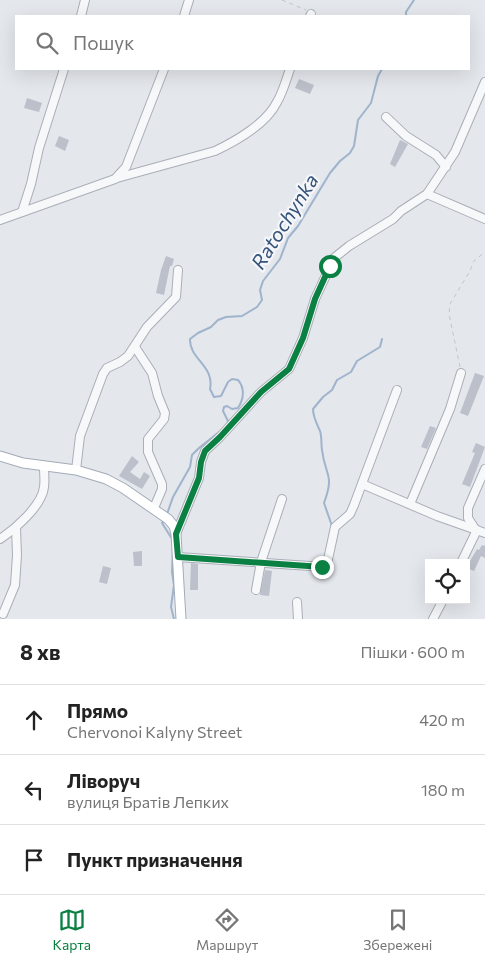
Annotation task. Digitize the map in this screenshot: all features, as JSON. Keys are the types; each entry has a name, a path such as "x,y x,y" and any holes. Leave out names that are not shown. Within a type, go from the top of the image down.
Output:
{"main road":[{"path":"0,456 23,464 76,470 106,479 157,510 174,526 176,534 182,619"}],"street":[{"path":"81,15 86,0"},
{"path":"184,15 190,0"},
{"path":"22,212 31,184 39,148 64,70"},
{"path":"115,179 126,167 164,70"},
{"path":"0,220 115,179 215,150 228,144 264,119 278,101 290,70"},
{"path":"176,534 199,478 201,462 205,451 261,392 289,369 303,338 315,299 334,258 427,194 455,152 485,82"},
{"path":"386,117 406,136 436,155 446,167"},
{"path":"427,194 485,219"},
{"path":"76,470 80,436 103,374 107,368 124,359 135,347 147,328 176,297 178,270"},
{"path":"135,347 152,373 158,396 166,413 164,419 148,439 148,452 162,484 157,510"},
{"path":"410,504 450,409 461,373"},
{"path":"178,557 325,566 329,558 335,527 350,514 397,390"},
{"path":"0,540 16,528 41,499 44,488 44,467"},
{"path":"479,530 468,518 468,508 485,469"},
{"path":"362,484 437,516 479,530"},
{"path":"256,590 261,562 282,499"},
{"path":"3,614 15,585 16,528"},
{"path":"463,559 479,530"},
{"path":"297,602 298,619"},
{"path":"433,619 441,604"}],"path":[{"path":"282,0 309,13"},
{"path":"461,373 448,314 450,304 474,262 485,252"}],"building":[{"path":"299,79 314,85 310,94 295,88"},
{"path":"27,98 42,103 39,112 24,108"},
{"path":"59,136 69,140 65,151 55,146"},
{"path":"400,140 408,144 395,167 390,164"},
{"path":"166,256 174,259 172,266 170,266 164,295 156,293"},
{"path":"475,373 484,376 468,416 460,413"},
{"path":"430,426 436,428 427,449 421,447"},
{"path":"476,443 485,447 470,487 462,484 475,453 472,452"},
{"path":"132,456 139,462 130,472 140,479 144,472 150,476 142,489 119,476"},
{"path":"482,545 485,546 485,558 481,556 474,571 470,570 470,561 477,549 479,550"},
{"path":"142,551 142,566 134,566 133,552"},
{"path":"191,563 198,564 198,590 190,590"},
{"path":"103,566 111,568 107,584 99,582"},
{"path":"265,570 272,571 269,596 260,595"}],"waterway":[{"name":"Ratochynka","path":"406,15 414,0"},
{"name":"Ratochynka","path":"226,426 228,421 223,411 224,407 238,408 242,401 242,386 238,380 232,379 228,382 221,396 214,397 210,389 211,381 209,374 193,352 190,339 211,327 218,320 226,317 242,316 257,307 262,300 260,290 263,281 280,259 288,238 298,226 330,173 350,153 354,146 358,120 371,103 381,70"},
{"path":"332,526 324,503 329,480 323,459 321,433 314,418 313,409 332,390 337,380 351,372 357,361 380,347 382,339"},
{"name":"Ratochynka","path":"167,514 173,497 190,467 192,455 219,432"},
{"name":"Ratochynka","path":"164,521 162,523 172,539 172,543"},
{"name":"Ratochynka","path":"173,547 172,572 174,585 171,607 174,619"}],"route":[{"path":"322,567 178,557 176,534 199,478 201,462 205,451 261,392 289,369 296,357 315,299 330,266"}]}
